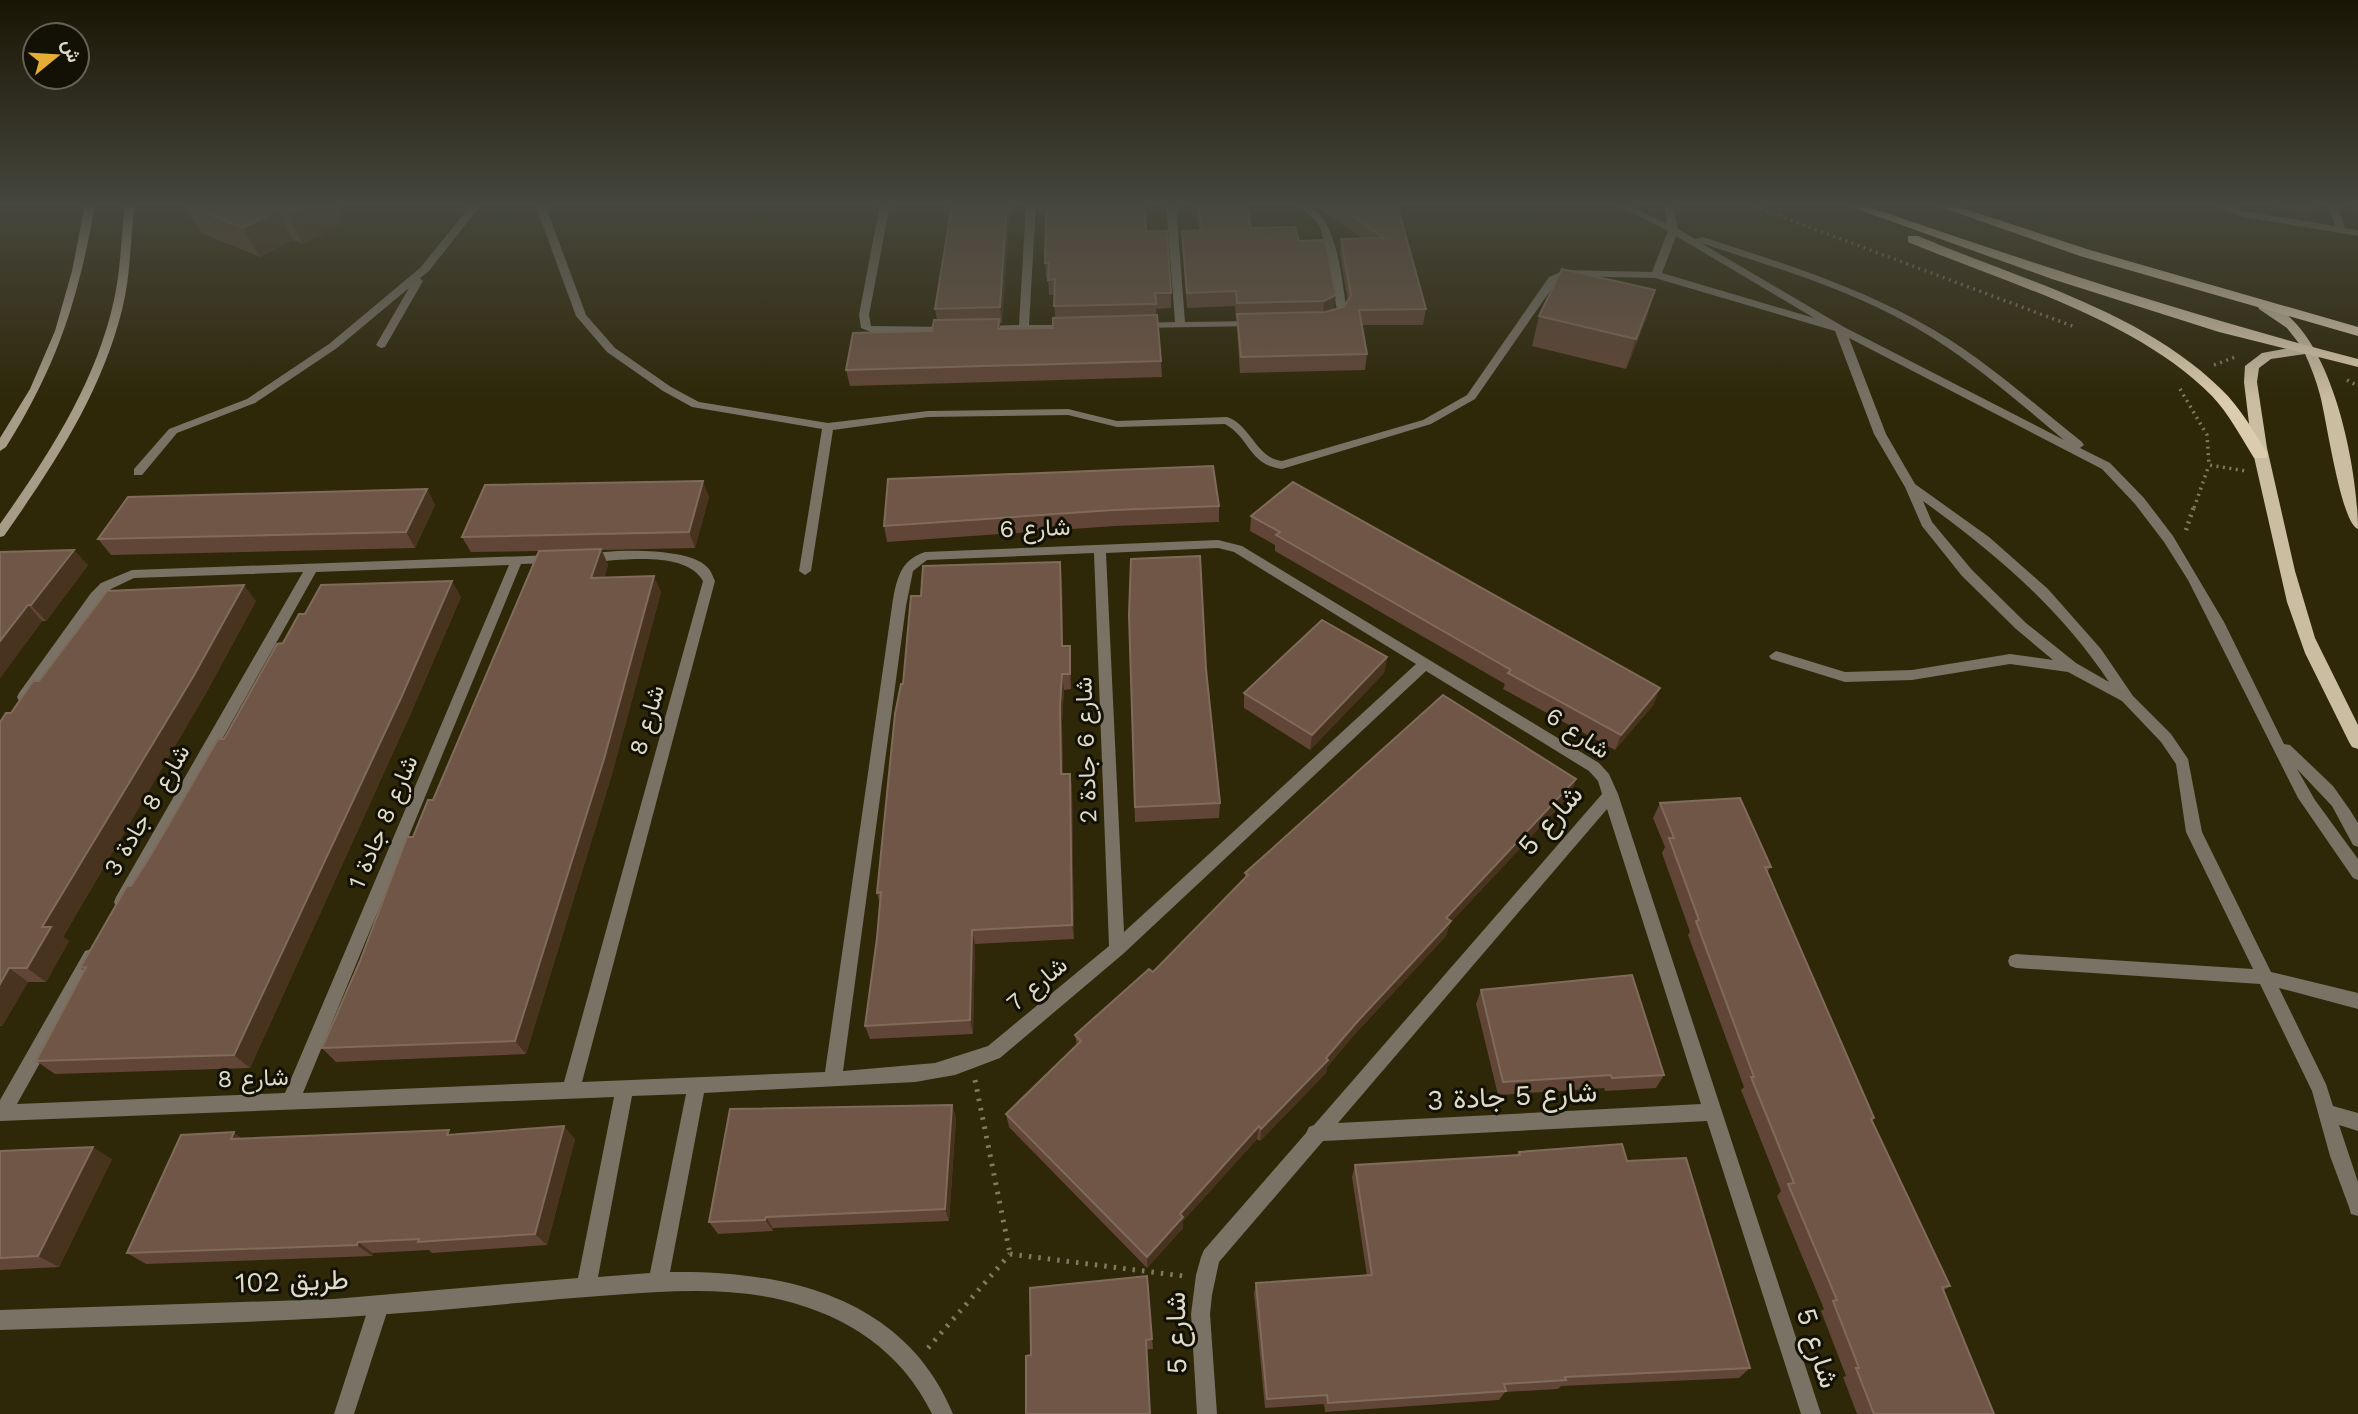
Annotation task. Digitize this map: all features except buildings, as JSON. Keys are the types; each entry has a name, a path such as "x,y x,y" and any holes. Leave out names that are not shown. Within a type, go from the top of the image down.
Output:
{"highway":[{"path":"1986,270 2120,328 2172,356 2218,394 2260,454"},
{"path":"2040,270 2224,329 2309,349 2355,356"},
{"path":"2142,270 2358,332"}],"main road":[{"path":"0,447 6,430 46,369 65,322 78,270"},
{"path":"0,533 56,451 80,409 117,310 122,270"},
{"path":"2264,306 2295,328 2309,349 2330,407 2358,524"},
{"path":"2309,349 2267,356 2252,366 2248,379 2260,454 2300,621 2358,742"}],"street":[{"path":"381,345 424,270"},
{"path":"138,472 173,431 251,401 279,384 333,346 424,270"},
{"path":"564,270 581,316 611,350 667,389 696,405 828,427 942,414 1068,412 1118,424 1227,419 1235,423 1266,461 1282,465 1427,422 1471,397 1558,275 1573,272 1656,275 1840,329"},
{"path":"872,270 864,315 866,328 876,331 957,330"},
{"path":"1024,328 1027,270"},
{"path":"1176,270 1180,326"},
{"path":"1323,322 1338,318 1342,312 1334,270"},
{"path":"1656,275 1658,270"},
{"path":"1740,270 1840,329 2106,467"},
{"path":"1796,270 1916,324 1973,363 2135,492 2179,551 2302,793 2326,832 2357,864"},
{"path":"1128,326 1271,324"},
{"path":"970,329 1076,327"},
{"path":"1840,329 1880,434 1911,487 1926,523 1967,573 2021,626 2071,667 2128,700"},
{"path":"805,571 828,427"},
{"path":"1911,487 1984,540 2043,592 2096,652 2128,700 2166,738 2183,763 2194,832 2320,1090 2358,1207"},
{"name":"شارع 6","path":"833,1080 905,573 912,561 925,555 1218,544 1238,549 1594,767 1604,778 1611,794"},
{"name":"شارع 6 جادة 2","path":"1100,549 1117,948"},
{"name":"شارع 8","path":"1,1113 570,1089 709,580 708,572 700,565 673,556 148,572 118,580 96,596 16,708"},
{"name":"شارع 8 جادة 1","path":"291,1101 517,560"},
{"name":"شارع 8 جادة 3","path":"112,919 312,567"},
{"path":"1776,656 1845,677 1912,675 2010,659 2071,667"},
{"name":"شارع 7","path":"570,1089 695,1087 945,1071 994,1052 1117,948 1425,664"},
{"path":"2278,744 2351,808 2358,841"},
{"name":"شارع 5","path":"1611,794 1710,1112 1811,1414"},
{"name":"شارع 5","path":"1207,1414 1202,1279 1211,1257 1315,1133 1611,794"},
{"path":"1,1113 98,943"},
{"path":"2016,961 2263,978 2358,1001"},
{"path":"586,1287 625,1087"},
{"path":"658,1282 695,1087"},
{"name":"شارع 5 جادة 3","path":"1315,1133 1710,1112"},
{"path":"2326,1112 2358,1122"},
{"name":"طريق 102","path":"0,1320 379,1306 658,1282 753,1284 809,1297 864,1323 900,1347 931,1386 943,1414"},
{"path":"344,1414 379,1306"}],"path":[{"path":"1924,270 2079,328"},
{"path":"2174,378 2207,435 2209,465 2179,551"},
{"path":"2209,465 2265,474"},
{"path":"971,1063 1010,1254"},
{"path":"1010,1254 1202,1279"},
{"path":"914,1364 1010,1254"}]}
